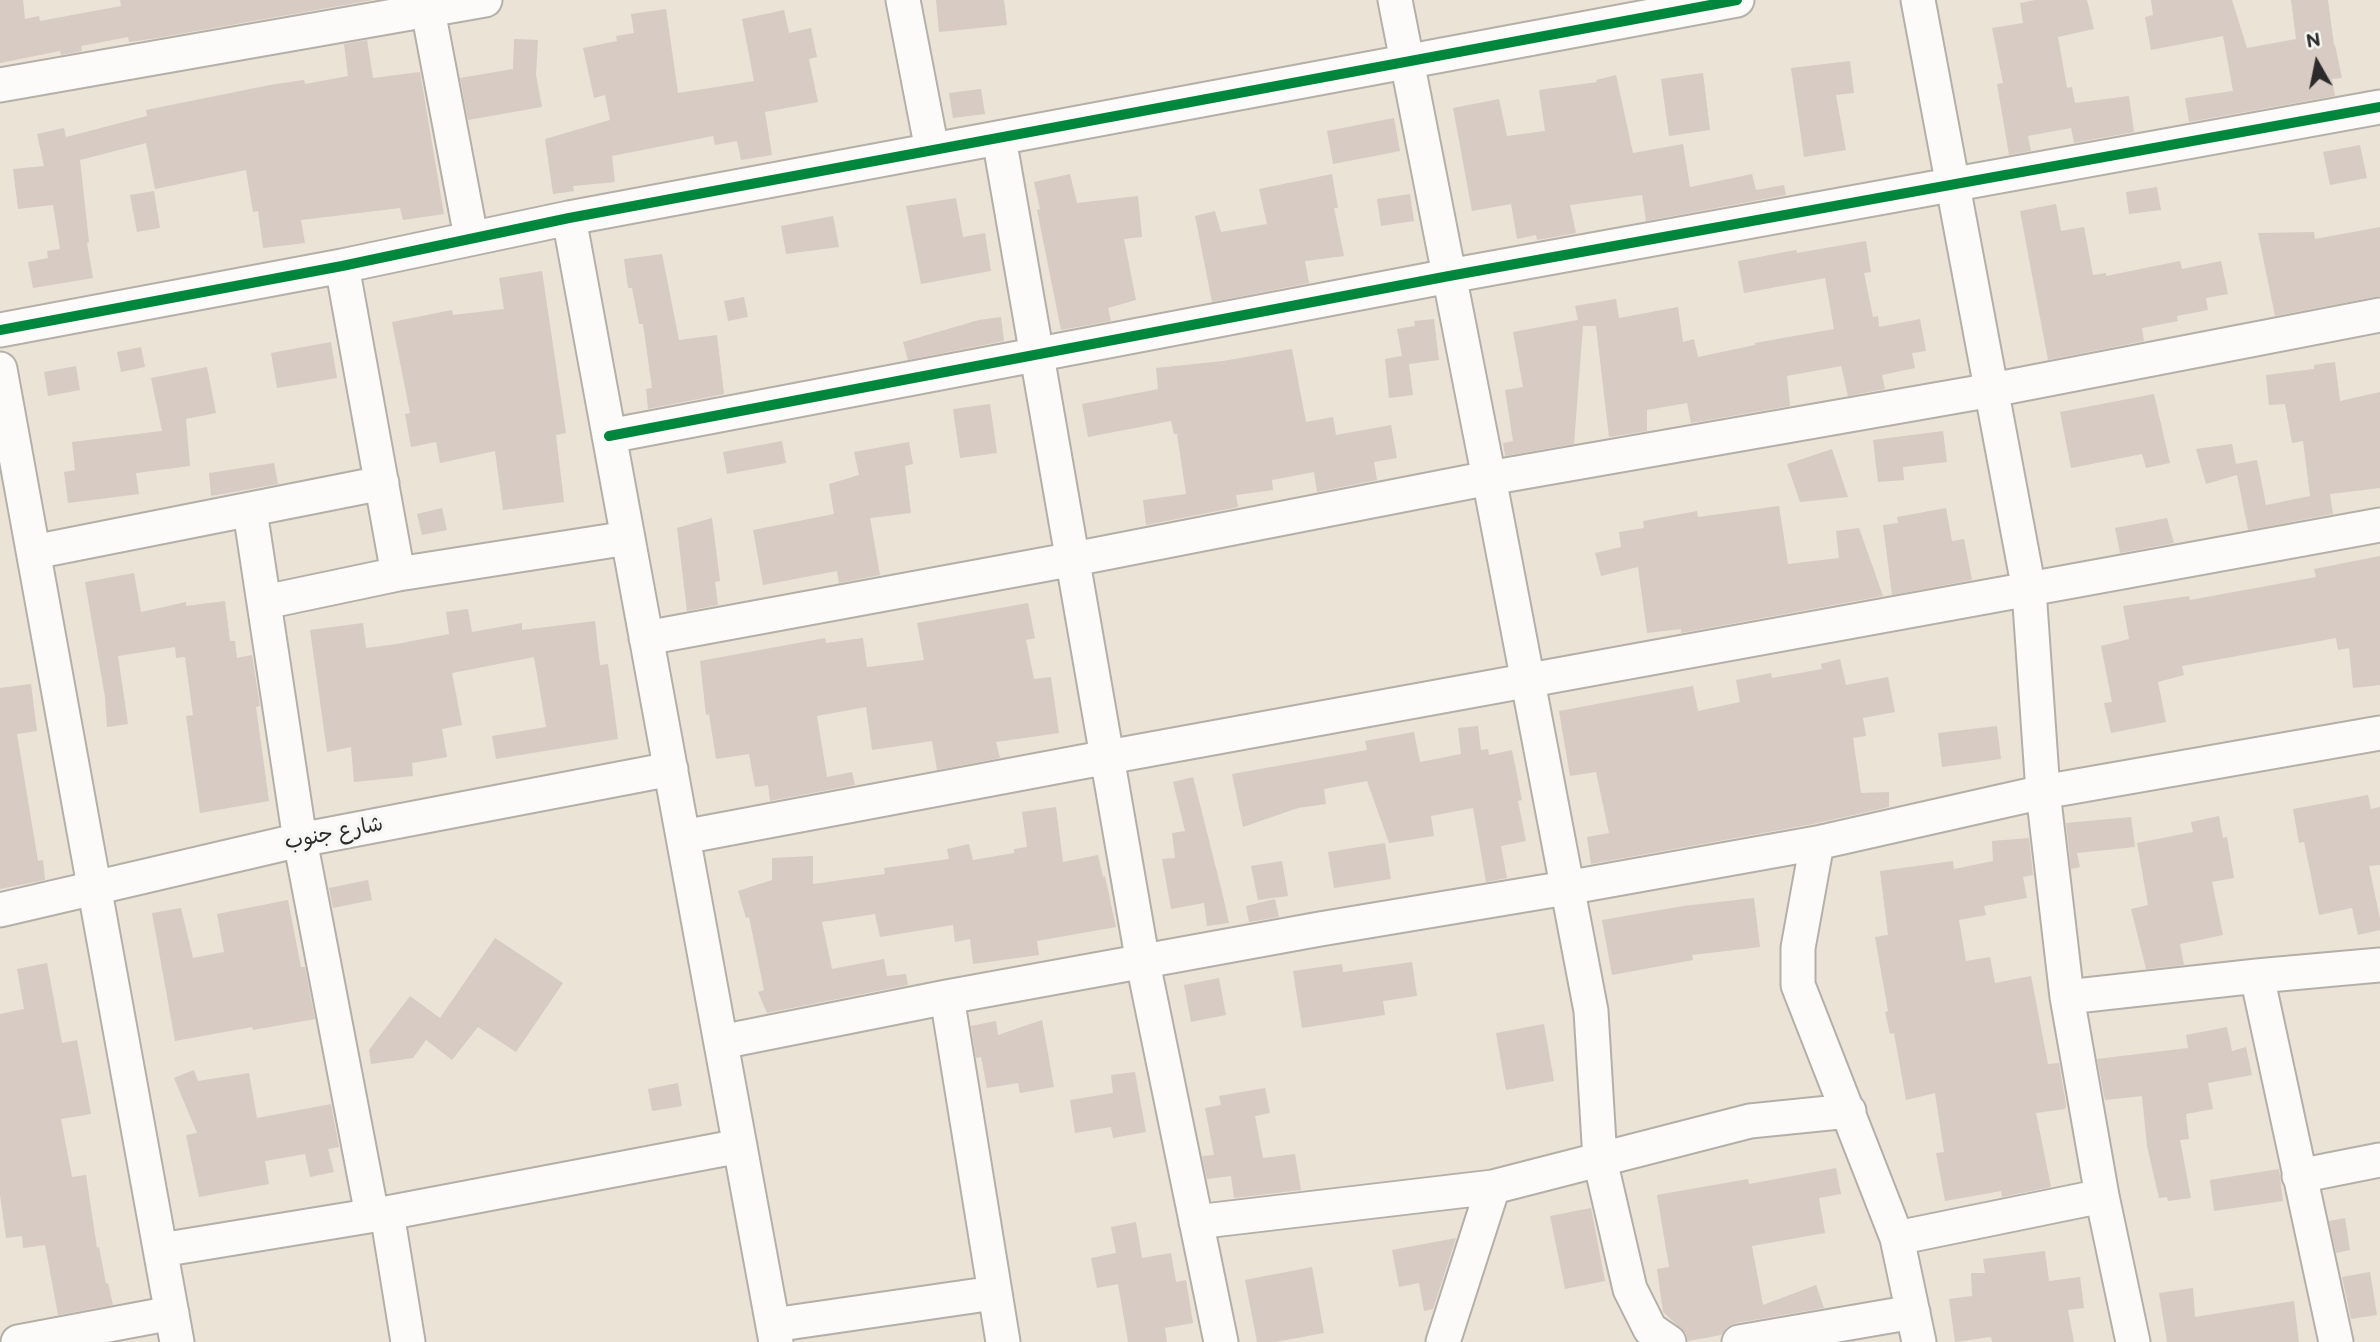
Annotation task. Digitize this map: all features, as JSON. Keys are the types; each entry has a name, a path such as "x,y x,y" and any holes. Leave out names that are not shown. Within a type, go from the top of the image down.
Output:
{"street":[{"path":"0,85 427,5 485,0"},
{"path":"903,0 932,150"},
{"path":"1395,0 1591,1011 1600,1160 1630,1289 1650,1329 1669,1342"},
{"path":"0,330 342,266 569,218 1737,0"},
{"path":"1918,0 2029,590 2043,792 2067,997 2102,1196 2133,1342"},
{"path":"427,5 471,237"},
{"path":"609,436 1449,276 2380,107"},
{"path":"999,138 1143,963 1221,1342"},
{"path":"569,218 775,1333 994,1293"},
{"path":"342,266 398,574"},
{"path":"646,638 1074,559 1489,478 1993,390 2380,315"},
{"path":"0,369 11,490 34,552 174,1327 18,1342"},
{"path":"34,552 382,483"},
{"path":"250,510 300,840 408,1342"},
{"path":"683,837 2380,524"},
{"path":"265,602 398,574 628,538"},
{"path":"721,1042 947,997 1320,929 1817,843 2043,792 2380,733"},
{"name":"شارع جنوب","path":"0,910 300,840 671,769"},
{"path":"1739,1342 1916,1327 1897,1238 1798,985 1798,948 1817,843"},
{"path":"2067,997 2380,965"},
{"path":"2256,976 2336,1342"},
{"path":"947,997 1003,1342"},
{"path":"1196,1222 1493,1187 1750,1121 1849,1111"},
{"path":"160,1250 379,1214 740,1146"},
{"path":"2299,1176 2380,1160"},
{"path":"1443,1342 1493,1187"},
{"path":"1897,1238 2102,1196"}],"building":[{"path":"0,0 23,0 25,19 39,16 40,21 121,6 120,0 373,0 157,38 129,42 128,37 81,46 82,51 61,55 60,51 0,63"},
{"path":"936,0 1004,0 1007,25 939,32"},
{"path":"2035,0 2087,0 2094,29 2058,37 2067,88 2072,87 2075,103 2129,96 2134,132 2074,143 2071,128 2028,136 2031,151 2009,155 1997,84 2003,83 1992,28 2023,23 2020,3"},
{"path":"2151,0 2232,0 2247,48 2296,39 2291,0 2328,0 2342,78 2332,79 2335,96 2189,122 2185,98 2233,91 2223,36 2151,50 2145,17 2153,15"},
{"path":"666,9 678,93 754,81 742,19 784,10 789,33 811,28 817,57 809,59 818,102 765,112 772,155 741,160 737,141 715,145 713,136 612,156 615,182 573,186 574,191 553,194 545,139 610,120 605,95 594,98 583,48 617,41 616,36 634,33 631,14"},
{"path":"514,39 538,40 536,75 542,107 468,120 460,78 513,69"},
{"path":"367,40 373,78 420,72 444,214 403,220 400,208 301,220 305,243 263,248 258,211 253,212 246,170 155,189 146,143 80,160 87,243 93,278 33,288 28,262 48,258 47,251 60,249 53,205 18,209 13,169 44,166 37,134 64,128 66,137 147,116 146,110 270,85 304,80 305,84 348,76 344,44"},
{"path":"1850,61 1854,93 1836,95 1846,150 1804,157 1791,68"},
{"path":"1703,73 1710,130 1669,136 1661,79"},
{"path":"1616,75 1633,153 1683,144 1690,187 1752,174 1756,190 1784,185 1786,195 1646,221 1642,195 1570,205 1576,233 1537,240 1536,235 1517,239 1511,204 1472,211 1453,108 1499,99 1507,136 1545,131 1539,90 1597,82 1596,80"},
{"path":"981,89 985,114 953,118 949,93"},
{"path":"1394,118 1400,151 1333,164 1327,131"},
{"path":"2360,145 2367,178 2330,185 2323,152"},
{"path":"1070,174 1077,203 1138,196 1142,237 1124,239 1136,300 1108,308 1111,321 1061,330 1034,182"},
{"path":"1332,174 1338,208 1334,208 1344,256 1305,261 1309,283 1212,302 1195,216 1215,211 1221,232 1267,224 1259,189"},
{"path":"2157,187 2161,210 2129,214 2126,192"},
{"path":"154,191 160,228 137,232 130,195"},
{"path":"1410,194 1414,221 1381,226 1377,199"},
{"path":"956,198 963,237 985,233 991,271 921,284 906,206"},
{"path":"2056,204 2061,231 2084,227 2093,275 2106,273 2106,276 2180,261 2182,269 2221,261 2228,294 2206,298 2208,310 2177,316 2178,321 2142,328 2144,341 2048,360 2020,211"},
{"path":"833,216 839,247 786,254 781,226"},
{"path":"2380,227 2380,296 2275,316 2258,233 2314,232 2315,239"},
{"path":"1866,241 1871,272 1864,273 1873,317 1878,316 1879,327 1920,319 1926,351 1912,353 1915,368 1882,375 1885,389 1848,396 1841,366 1787,376 1790,406 1691,423 1687,403 1647,410 1647,431 1609,437 1596,326 1583,326 1574,444 1505,456 1503,443 1513,441 1505,390 1523,387 1513,332 1578,320 1575,306 1616,299 1619,318 1678,307 1683,342 1694,339 1698,357 1755,343 1834,329 1825,278 1744,293 1738,261"},
{"path":"662,254 679,340 717,335 724,394 648,409 646,389 652,388 643,324 639,324 632,288 628,288 624,259"},
{"path":"542,271 566,433 556,435 564,502 503,510 495,451 440,463 436,442 411,447 405,414 410,413 392,322 452,310 453,315 504,309 499,278"},
{"path":"744,297 748,317 728,321 724,301"},
{"path":"1001,317 1004,341 908,360 903,342 979,320"},
{"path":"1434,319 1439,360 1409,364 1413,395 1389,398 1385,359 1402,356 1397,329 1415,326 1414,321"},
{"path":"331,342 337,378 277,388 271,353"},
{"path":"141,347 145,367 121,372 117,352"},
{"path":"1292,349 1306,422 1333,417 1336,435 1391,425 1397,458 1374,462 1377,480 1317,492 1314,472 1272,480 1273,490 1236,495 1238,507 1146,525 1143,500 1186,494 1177,434 1174,434 1171,421 1088,437 1082,404 1158,389 1156,368 1223,361"},
{"path":"2335,362 2340,401 2380,392 2380,488 2330,494 2333,514 2248,530 2237,475 2206,484 2196,449 2232,444 2236,464 2257,460 2266,505 2310,496 2303,441 2292,443 2285,404 2269,405 2266,375 2314,369 2314,365"},
{"path":"76,366 80,390 48,396 44,372"},
{"path":"207,367 216,413 186,419 190,466 136,473 139,494 68,503 64,472 75,470 72,442 162,431 151,378"},
{"path":"2154,394 2170,463 2146,468 2142,454 2071,468 2060,412"},
{"path":"990,404 997,453 960,458 953,409"},
{"path":"1943,431 1947,462 1903,467 1904,480 1878,482 1873,440"},
{"path":"782,441 786,463 727,474 723,452"},
{"path":"909,442 913,464 905,466 911,513 870,518 880,575 839,583 837,571 763,585 753,530 834,514 829,484 859,475 854,452"},
{"path":"1832,449 1848,497 1800,502 1787,464"},
{"path":"274,463 278,484 211,496 209,473"},
{"path":"1779,506 1788,564 1839,558 1836,531 1859,528 1883,596 1681,633 1681,629 1647,633 1638,567 1601,576 1595,553 1621,547 1619,532 1644,528 1643,521 1697,511 1698,517"},
{"path":"442,508 447,530 422,535 417,514"},
{"path":"1946,508 1952,541 1964,539 1972,580 1892,595 1883,525 1898,523 1897,517"},
{"path":"712,518 720,581 715,582 718,605 687,611 677,528"},
{"path":"2167,518 2174,543 2120,553 2115,528"},
{"path":"2380,556 2380,685 2353,688 2349,648 2338,650 2336,638 2182,666 2184,675 2158,682 2166,722 2111,733 2104,703 2112,702 2101,646 2129,639 2123,606 2189,596 2190,600 2316,577 2314,569"},
{"path":"134,573 141,612 186,602 186,606 225,601 230,641 235,641 237,658 252,655 269,801 200,813 186,716 193,715 185,657 176,658 175,647 118,656 128,724 107,727 105,697 85,582"},
{"path":"1028,603 1035,638 1026,640 1034,679 1051,677 1059,733 996,742 1000,758 937,770 932,741 872,750 866,707 817,716 827,777 852,772 855,785 770,801 768,785 755,787 749,754 716,759 709,714 706,715 700,661 825,638 826,643 863,638 867,667 924,660 917,623"},
{"path":"468,609 472,632 522,623 522,630 595,621 600,665 608,664 618,739 496,759 492,736 546,727 534,657 452,673 462,725 442,729 447,757 412,763 413,776 354,782 351,747 327,752 310,630 363,623 366,648 397,644 449,634 446,612"},
{"path":"1840,659 1846,685 1888,677 1895,712 1863,718 1866,736 1853,738 1861,793 1889,792 1889,807 1813,824 1591,864 1587,837 1609,833 1596,772 1570,776 1559,711 1693,686 1698,711 1740,702 1736,680 1771,673 1772,678 1822,669 1821,664"},
{"path":"31,684 37,731 17,734 38,861 43,860 45,880 0,889 0,688"},
{"path":"1478,726 1481,750 1488,749 1489,755 1512,750 1522,800 1518,801 1526,841 1501,846 1507,878 1486,882 1473,808 1431,816 1434,836 1389,843 1367,781 1324,789 1326,804 1298,808 1243,827 1232,774 1367,750 1365,741 1414,732 1420,762 1461,754 1458,728"},
{"path":"1997,726 2001,759 1942,767 1938,733"},
{"path":"1193,777 1229,923 1207,926 1204,903 1171,909 1162,859 1175,858 1172,833 1185,831 1173,782"},
{"path":"2368,795 2371,809 2380,807 2380,865 2369,866 2380,930 2358,935 2352,908 2319,915 2304,842 2299,843 2293,809"},
{"path":"1056,807 1063,862 1098,855 1116,927 1037,941 1039,955 973,964 970,939 955,942 953,925 880,937 875,914 822,922 832,969 884,959 887,976 906,974 908,985 767,1013 758,992 764,990 749,917 746,918 738,891 772,880 772,858 813,856 813,884 885,874 884,868 949,859 947,849 969,844 973,860 1014,853 1014,849 1027,847 1022,812"},
{"path":"2219,816 2223,838 2227,837 2234,878 2212,882 2223,935 2180,944 2184,965 2146,969 2131,909 2148,905 2137,843 2193,832 2191,822"},
{"path":"2131,817 2135,847 2077,853 2080,867 2071,869 2066,823"},
{"path":"2029,838 2033,875 2023,877 2027,898 1984,906 1986,915 1959,920 1966,961 1990,957 1995,983 2031,976 2048,1064 2059,1063 2066,1105 2065,1109 2036,1113 2051,1187 2002,1197 2001,1191 1945,1201 1936,1153 1944,1152 1935,1093 1906,1100 1894,1033 1890,1034 1885,1012 1888,1011 1875,937 1888,935 1880,871 1953,861 1954,869 1993,861 1992,841"},
{"path":"1385,843 1391,879 1334,888 1328,852"},
{"path":"1282,861 1288,896 1258,900 1251,866"},
{"path":"368,880 372,900 333,908 329,888"},
{"path":"1754,898 1760,947 1692,955 1693,960 1612,975 1602,920 1683,906"},
{"path":"1275,899 1279,917 1249,922 1246,906"},
{"path":"288,900 301,967 305,967 315,1019 175,1041 152,913 181,908 193,958 224,952 217,914"},
{"path":"495,938 563,983 516,1052 478,1027 452,1060 426,1040 413,1058 371,1064 369,1050 410,996 440,1018"},
{"path":"1412,962 1417,996 1383,1001 1385,1015 1302,1028 1293,971 1342,964 1343,972"},
{"path":"47,963 62,1043 77,1040 91,1114 61,1119 72,1177 86,1175 97,1248 99,1247 113,1305 58,1315 45,1245 23,1248 22,1236 6,1238 0,1195 0,1014 24,1009 17,969"},
{"path":"1219,978 1226,1015 1191,1022 1184,985"},
{"path":"1042,1020 1054,1087 1020,1093 1018,1083 987,1088 981,1057 976,1058 971,1026 996,1021 998,1035"},
{"path":"1544,1024 1554,1081 1506,1090 1496,1033"},
{"path":"2227,1027 2232,1051 2246,1047 2252,1075 2208,1083 2213,1109 2186,1114 2189,1139 2180,1140 2191,1198 2168,1201 2167,1197 2159,1198 2147,1146 2142,1096 2105,1100 2097,1059 2188,1048 2186,1035"},
{"path":"194,1070 198,1081 249,1073 257,1118 331,1104 339,1147 328,1149 334,1172 310,1177 305,1154 265,1161 269,1184 199,1197 186,1135 197,1133 174,1078"},
{"path":"1135,1072 1146,1132 1113,1138 1111,1127 1075,1133 1070,1100 1113,1093 1111,1075"},
{"path":"678,1083 682,1106 652,1111 648,1089"},
{"path":"1265,1088 1270,1113 1255,1116 1263,1158 1295,1154 1301,1190 1234,1198 1231,1176 1207,1179 1202,1156 1214,1155 1205,1108 1221,1105 1219,1096"},
{"path":"1836,1168 1841,1194 1819,1198 1825,1233 1752,1246 1763,1305 1816,1285 1824,1308 1736,1323 1727,1327 1721,1335 1688,1341 1686,1333 1663,1312 1657,1269 1669,1267 1657,1195 1748,1179 1749,1184"},
{"path":"2279,1169 2283,1201 2214,1211 2210,1180"},
{"path":"1591,1208 1605,1281 1565,1289 1550,1216"},
{"path":"2345,1218 2350,1250 2336,1253 2329,1221"},
{"path":"1136,1222 1142,1258 1171,1253 1176,1282 1186,1280 1193,1323 1165,1328 1167,1342 1128,1342 1118,1284 1097,1288 1091,1258 1116,1253 1111,1227"},
{"path":"1456,1238 1433,1309 1424,1311 1419,1283 1399,1287 1392,1250"},
{"path":"2045,1251 2049,1281 2080,1277 2084,1308 2068,1310 2074,1342 1992,1342 1991,1337 1955,1342 1949,1299 1972,1296 1971,1273 1985,1273 1983,1259"},
{"path":"1312,1267 1324,1333 1275,1342 1257,1342 1245,1280"},
{"path":"2370,1272 2377,1315 2351,1319 2342,1277"},
{"path":"2193,1288 2195,1317 2294,1301 2299,1342 2167,1342 2159,1293"}],"cycle path":[{"path":"0,330 342,266 569,218 1737,0"},
{"path":"609,436 1449,276 2380,107"}]}
